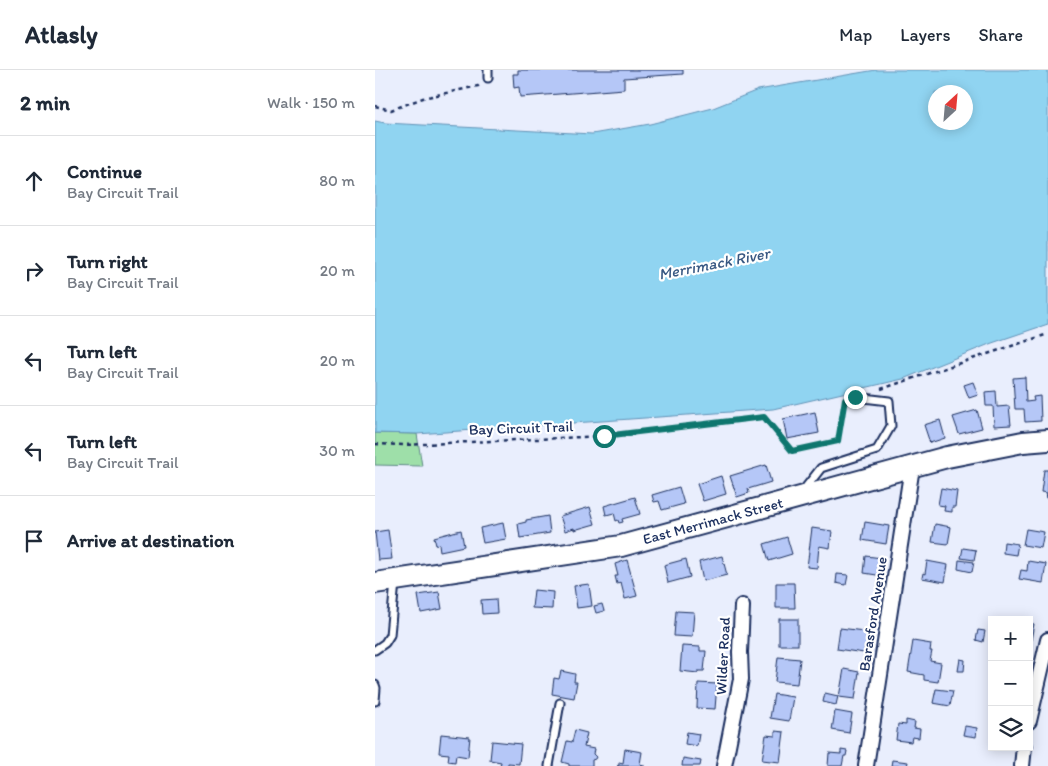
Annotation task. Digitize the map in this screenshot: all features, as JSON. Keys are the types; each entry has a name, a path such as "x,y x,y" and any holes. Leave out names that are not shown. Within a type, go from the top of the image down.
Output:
{"street":[{"name":"East Merrimack Street","path":"375,584 621,546 947,457 1014,444 1048,440"},
{"name":"Barasford Avenue","path":"866,766 912,467"},
{"name":"Wilder Road","path":"724,766 741,679 742,606"},
{"path":"1033,706 1048,640"},
{"path":"1022,766 1024,751"}],"lane":[{"path":"799,497 821,468 877,450 891,426 889,401 855,397"},
{"path":"375,650 385,644 389,635 395,581"},
{"path":"375,685 375,701"},
{"path":"549,766 560,703"}],"path":[{"path":"375,106 391,110 423,98 478,86 488,74"},
{"path":"855,397 1048,334"},
{"name":"Bay Circuit Trail","path":"375,444 403,445 604,436 764,417 792,451 838,441 845,399 855,397"}],"green space":[{"path":"375,433 417,434 422,466 375,465"}],"water":[{"name":"Merrimack River","path":"876,70 1048,70 1048,324 992,343 903,379 773,409 417,434 375,433 375,121 592,134 650,124 713,108 758,90"}],"building":[{"path":"518,70 683,70 683,74 624,78 624,89 520,97 519,87 514,88 513,74 518,74"},
{"path":"1025,377 1026,402 1034,401 1033,397 1040,396 1041,421 1025,422 1024,409 1015,409 1013,378"},
{"path":"973,382 978,395 969,398 964,385"},
{"path":"996,391 997,407 1009,406 1011,425 994,426 993,406 986,406 985,392"},
{"path":"977,410 982,428 959,434 953,417"},
{"path":"815,412 819,433 787,439 783,419"},
{"path":"940,420 945,438 930,443 924,425"},
{"path":"766,465 771,482 748,489 749,493 737,497 730,476"},
{"path":"1044,470 1048,470 1048,499 1046,498 1047,493 1041,492"},
{"path":"721,476 726,494 703,501 697,484"},
{"path":"679,487 684,504 662,510 659,501 654,502 652,495"},
{"path":"941,488 957,491 955,507 952,507 952,512 944,511 945,506 938,505"},
{"path":"635,497 640,514 622,519 623,522 619,523 618,520 616,521 614,513 606,515 604,506"},
{"path":"590,507 595,524 565,531 560,516"},
{"path":"548,516 550,533 520,538 518,524 526,522 526,520"},
{"path":"865,522 889,526 886,544 862,540"},
{"path":"503,523 506,539 483,543 480,528"},
{"path":"935,524 951,527 948,544 932,542"},
{"path":"812,528 832,531 830,548 819,546 817,568 807,567"},
{"path":"1026,529 1044,532 1041,548 1023,545"},
{"path":"388,530 392,559 378,560 375,532"},
{"path":"461,530 464,546 440,551 439,544 436,545 434,537"},
{"path":"787,537 792,554 769,561 764,544"},
{"path":"1004,542 1018,544 1016,555 1003,553"},
{"path":"963,548 976,550 974,560 961,558"},
{"path":"722,556 727,575 703,581 699,562"},
{"path":"866,556 882,558 880,571 884,571 883,576 864,573"},
{"path":"686,559 690,577 668,583 664,565"},
{"path":"627,560 637,596 625,599 621,583 617,584 615,576 618,576 615,564"},
{"path":"959,560 974,562 972,572 958,569"},
{"path":"927,561 948,565 945,582 922,578 923,573 925,574"},
{"path":"1028,561 1046,564 1043,583 1019,579 1021,570 1027,571"},
{"path":"837,574 848,575 846,585 836,583"},
{"path":"776,583 794,583 795,608 776,608"},
{"path":"589,584 592,606 577,608 574,586"},
{"path":"534,590 553,592 552,609 532,608"},
{"path":"439,592 442,609 421,613 418,595"},
{"path":"496,599 497,613 482,614 481,600"},
{"path":"602,604 604,611 596,613 594,606"},
{"path":"676,611 694,612 692,637 674,636"},
{"path":"779,619 798,619 798,645 779,645"},
{"path":"840,628 872,632 869,647 865,646 864,653 837,649"},
{"path":"978,630 985,631 983,642 976,640"},
{"path":"913,641 931,644 930,661 941,663 938,682 924,680 924,675 908,672"},
{"path":"682,646 700,647 700,651 706,651 704,671 698,671 698,673 680,671"},
{"path":"778,657 800,659 797,684 775,682"},
{"path":"960,659 965,660 964,671 958,671"},
{"path":"844,669 859,672 855,699 839,697"},
{"path":"561,671 575,674 574,682 577,682 574,698 552,694 554,678 559,679"},
{"path":"698,683 717,684 715,709 697,708"},
{"path":"936,689 953,691 950,706 933,703"},
{"path":"825,693 838,696 836,705 823,702"},
{"path":"774,694 793,697 789,721 770,718"},
{"path":"835,711 852,714 849,733 832,730"},
{"path":"906,720 915,722 914,728 920,729 919,738 912,737 911,742 896,740 898,724 906,725"},
{"path":"965,726 977,728 976,737 963,735"},
{"path":"575,730 587,733 584,747 594,749 593,754 596,757 592,760 592,766 569,766 569,764 562,762 567,741 572,742"},
{"path":"775,731 784,732 780,762 762,760 766,735 775,736"},
{"path":"687,732 699,734 697,746 685,744"},
{"path":"441,734 470,737 468,757 456,755 455,762 448,761 449,754 439,753"},
{"path":"492,741 521,744 519,764 508,763 508,766 500,766 501,762 490,760"},
{"path":"625,749 642,752 640,764 644,766 617,766 619,762 623,763"},
{"path":"841,750 847,751 842,766 828,766 829,753 841,754"},
{"path":"683,758 701,761 700,766 682,766"},
{"path":"892,760 908,762 907,766 891,766"}],"route":[{"path":"604,436 764,417 792,451 838,441 845,399 855,397"}]}
